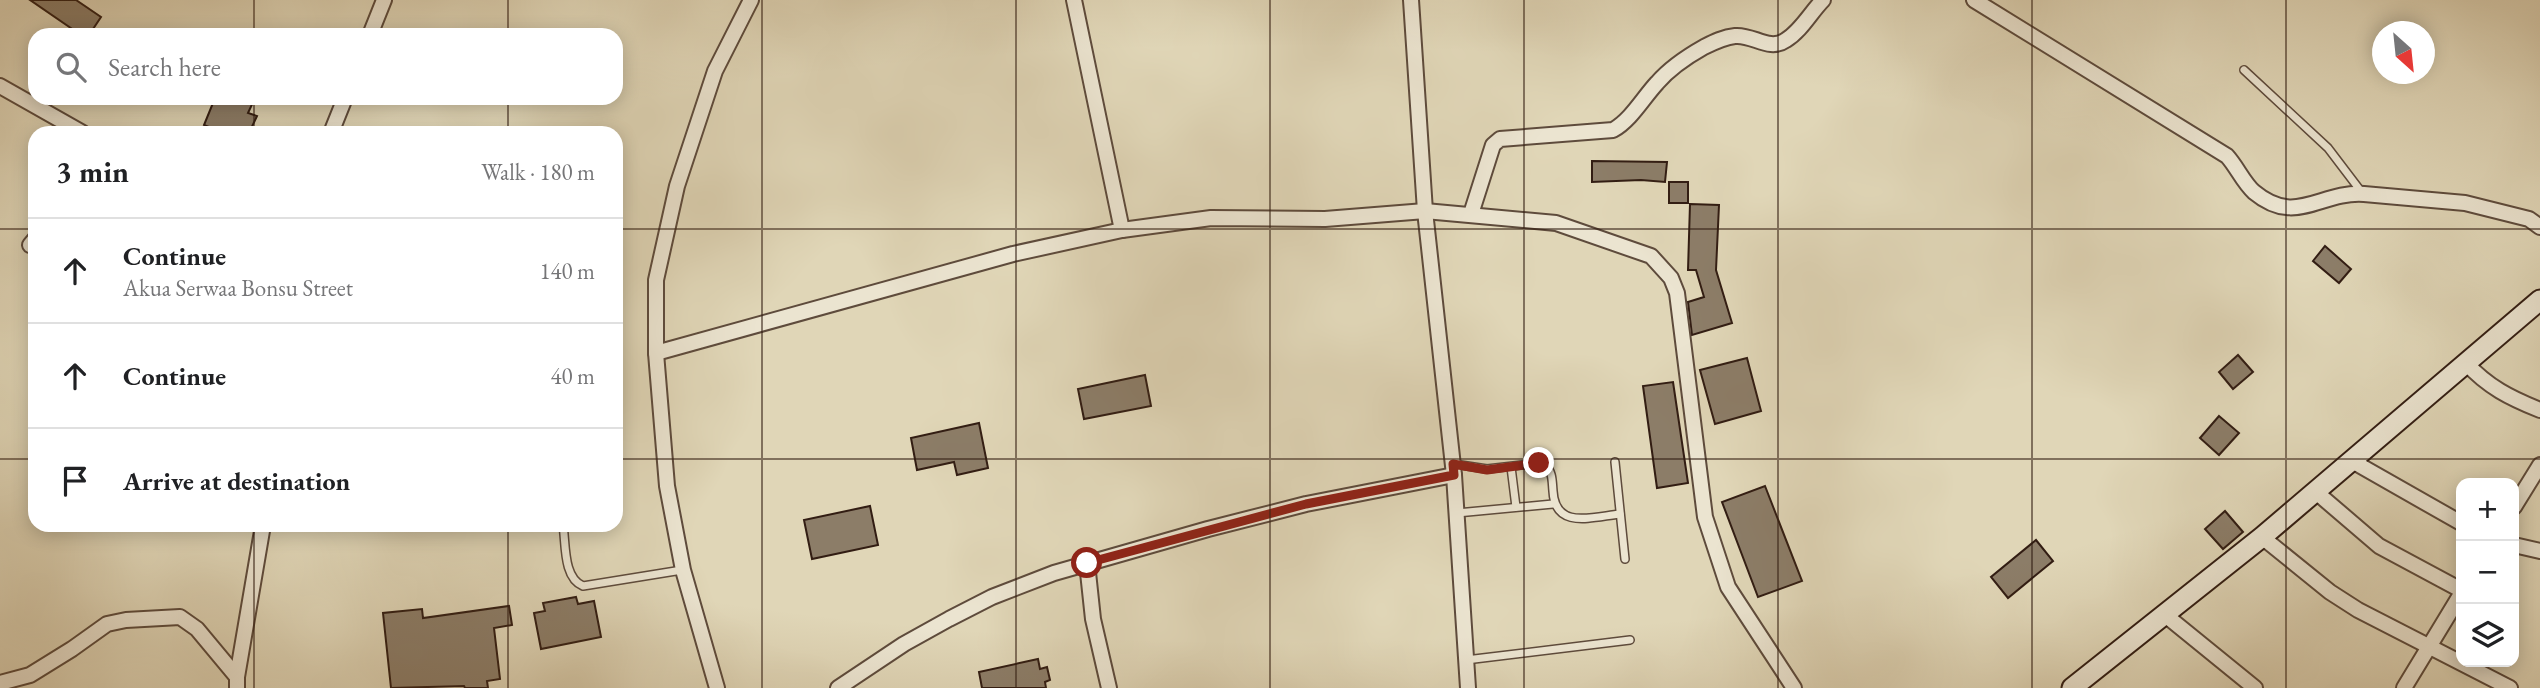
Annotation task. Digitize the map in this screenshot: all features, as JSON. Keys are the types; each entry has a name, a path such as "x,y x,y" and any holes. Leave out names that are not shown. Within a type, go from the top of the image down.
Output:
{"street":[{"path":"373,28 384,0"},
{"path":"717,688 683,570 667,486 656,353 656,280 677,186 715,71 751,0"},
{"path":"1074,0 1122,230"},
{"path":"1411,0 1425,211 1457,513 1468,688"},
{"path":"1471,214 1493,145 1500,139 1613,130 1622,125 1659,80 1688,57 1720,39 1734,36 1745,36 1773,45 1780,44 1793,35 1823,0"},
{"path":"1974,0 2227,156 2255,193 2285,209 2350,194 2364,194 2465,203 2529,219 2540,227"},
{"path":"0,86 28,102"},
{"path":"34,105 71,126"},
{"path":"334,126 342,105"},
{"path":"656,353 1013,254 1122,230 1211,218 1325,219 1425,211 1556,223 1651,256 1671,278 1676,293 1705,517 1728,587 1794,688"},
{"path":"2072,688 2262,537 2540,300"},
{"path":"2466,363 2481,380 2540,411"},
{"path":"2352,461 2456,520"},
{"path":"2519,499 2540,464"},
{"path":"838,688 904,644 949,619 992,597 1054,573 1306,504 1453,470"},
{"path":"2316,492 2379,546 2456,589"},
{"path":"237,682 262,532"},
{"path":"2262,537 2343,601 2510,688"},
{"path":"2519,546 2540,551"},
{"path":"1087,563 1093,619 1109,688"},
{"path":"2404,688 2456,601"},
{"path":"2165,614 2255,688"},
{"path":"0,683 30,675 107,624 126,620 180,617 197,629 237,682"}],"lane":[{"path":"2244,70 2328,148 2364,194"},
{"path":"1615,462 1625,559"},
{"path":"1453,470 1487,470 1539,463 1549,467 1552,474 1553,504 1570,519 1620,514"},
{"path":"1511,467 1516,507"},
{"path":"1457,513 1553,504"},
{"path":"564,532 570,574 576,583 583,586 683,570"},
{"path":"1466,660 1630,640"}],"building":[{"path":"30,0 76,0 101,17 94,28 71,28"},
{"path":"212,105 252,105 248,113 257,116 252,126 204,125"},
{"path":"1592,161 1667,162 1665,182 1592,182"},
{"path":"1669,182 1688,182 1688,203 1669,203"},
{"path":"1690,204 1719,205 1716,270 1732,323 1692,335 1688,302 1704,297 1696,270 1688,270"},
{"path":"2325,246 2351,269 2339,283 2313,261"},
{"path":"2238,355 2253,372 2233,389 2219,372"},
{"path":"1747,358 1761,411 1715,424 1700,370"},
{"path":"1145,375 1151,406 1084,419 1078,389"},
{"path":"1673,382 1688,483 1657,488 1643,386"},
{"path":"2219,416 2239,433 2219,455 2200,438"},
{"path":"979,423 988,468 957,475 954,462 917,470 911,438"},
{"path":"1765,486 1802,581 1758,597 1722,502"},
{"path":"870,506 878,545 812,559 804,520"},
{"path":"2225,511 2243,532 2223,549 2205,529"},
{"path":"2036,540 2053,561 2008,598 1991,577"},
{"path":"576,597 578,604 594,601 601,637 541,649 534,613 545,611 543,603"},
{"path":"509,606 512,625 494,628 500,679 487,681 488,688 391,688 383,613 422,609 423,618"},
{"path":"1038,659 1040,669 1047,667 1050,680 1045,682 1046,688 982,688 979,672"}],"route":[{"path":"1087,563 1306,504 1454,475 1453,464 1487,470 1539,463"}]}
